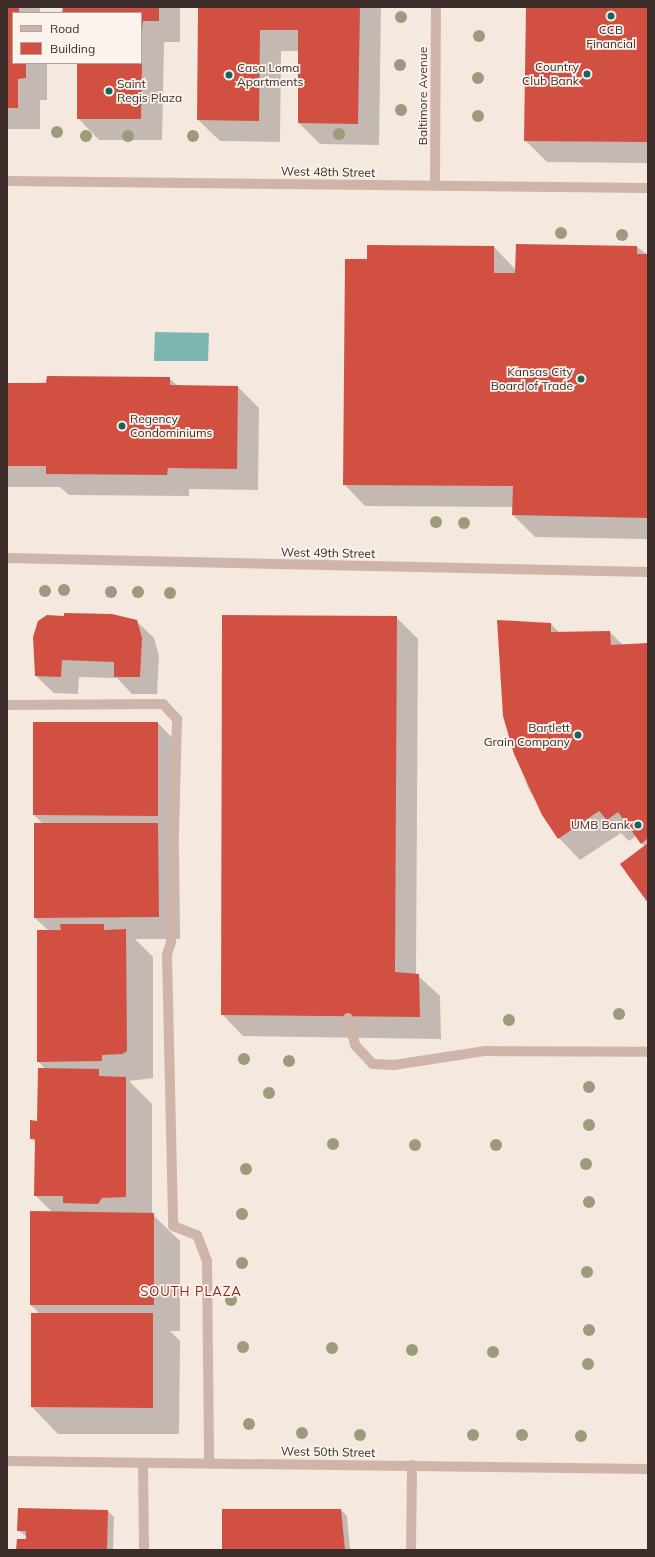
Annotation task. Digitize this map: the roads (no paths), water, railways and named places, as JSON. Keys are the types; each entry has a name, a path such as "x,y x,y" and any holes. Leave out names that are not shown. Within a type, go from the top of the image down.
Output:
{"street":[{"name":"Baltimore Avenue","path":"435,186 436,7"},
{"name":"West 48th Street","path":"7,181 648,188"},
{"name":"West 49th Street","path":"7,558 648,572"},
{"path":"7,705 164,704 177,719 171,942 167,954 173,1226 197,1235 207,1261 209,1463"},
{"path":"348,1018 355,1045 373,1064 394,1065 484,1051 648,1052"},
{"name":"West 50th Street","path":"7,1461 648,1469"},
{"path":"143,1463 144,1550"},
{"path":"411,1550 412,1465"}],"water":[{"path":"155,332 209,333 208,361 154,361"}],"place":[{"name":"CCB Financial","path":"611,16"},
{"name":"Country Club Bank","path":"587,74"},
{"name":"Casa Loma Apartments","path":"229,75"},
{"name":"Saint Regis Plaza","path":"109,91"},
{"name":"Kansas City Board of Trade","path":"581,379"},
{"name":"Regency Condominiums","path":"122,426"},
{"name":"Bartlett Grain Company","path":"578,735"},
{"name":"UMB Bank","path":"638,825"}],"district":[{"name":"SOUTH PLAZA","path":"191,1291"}]}
